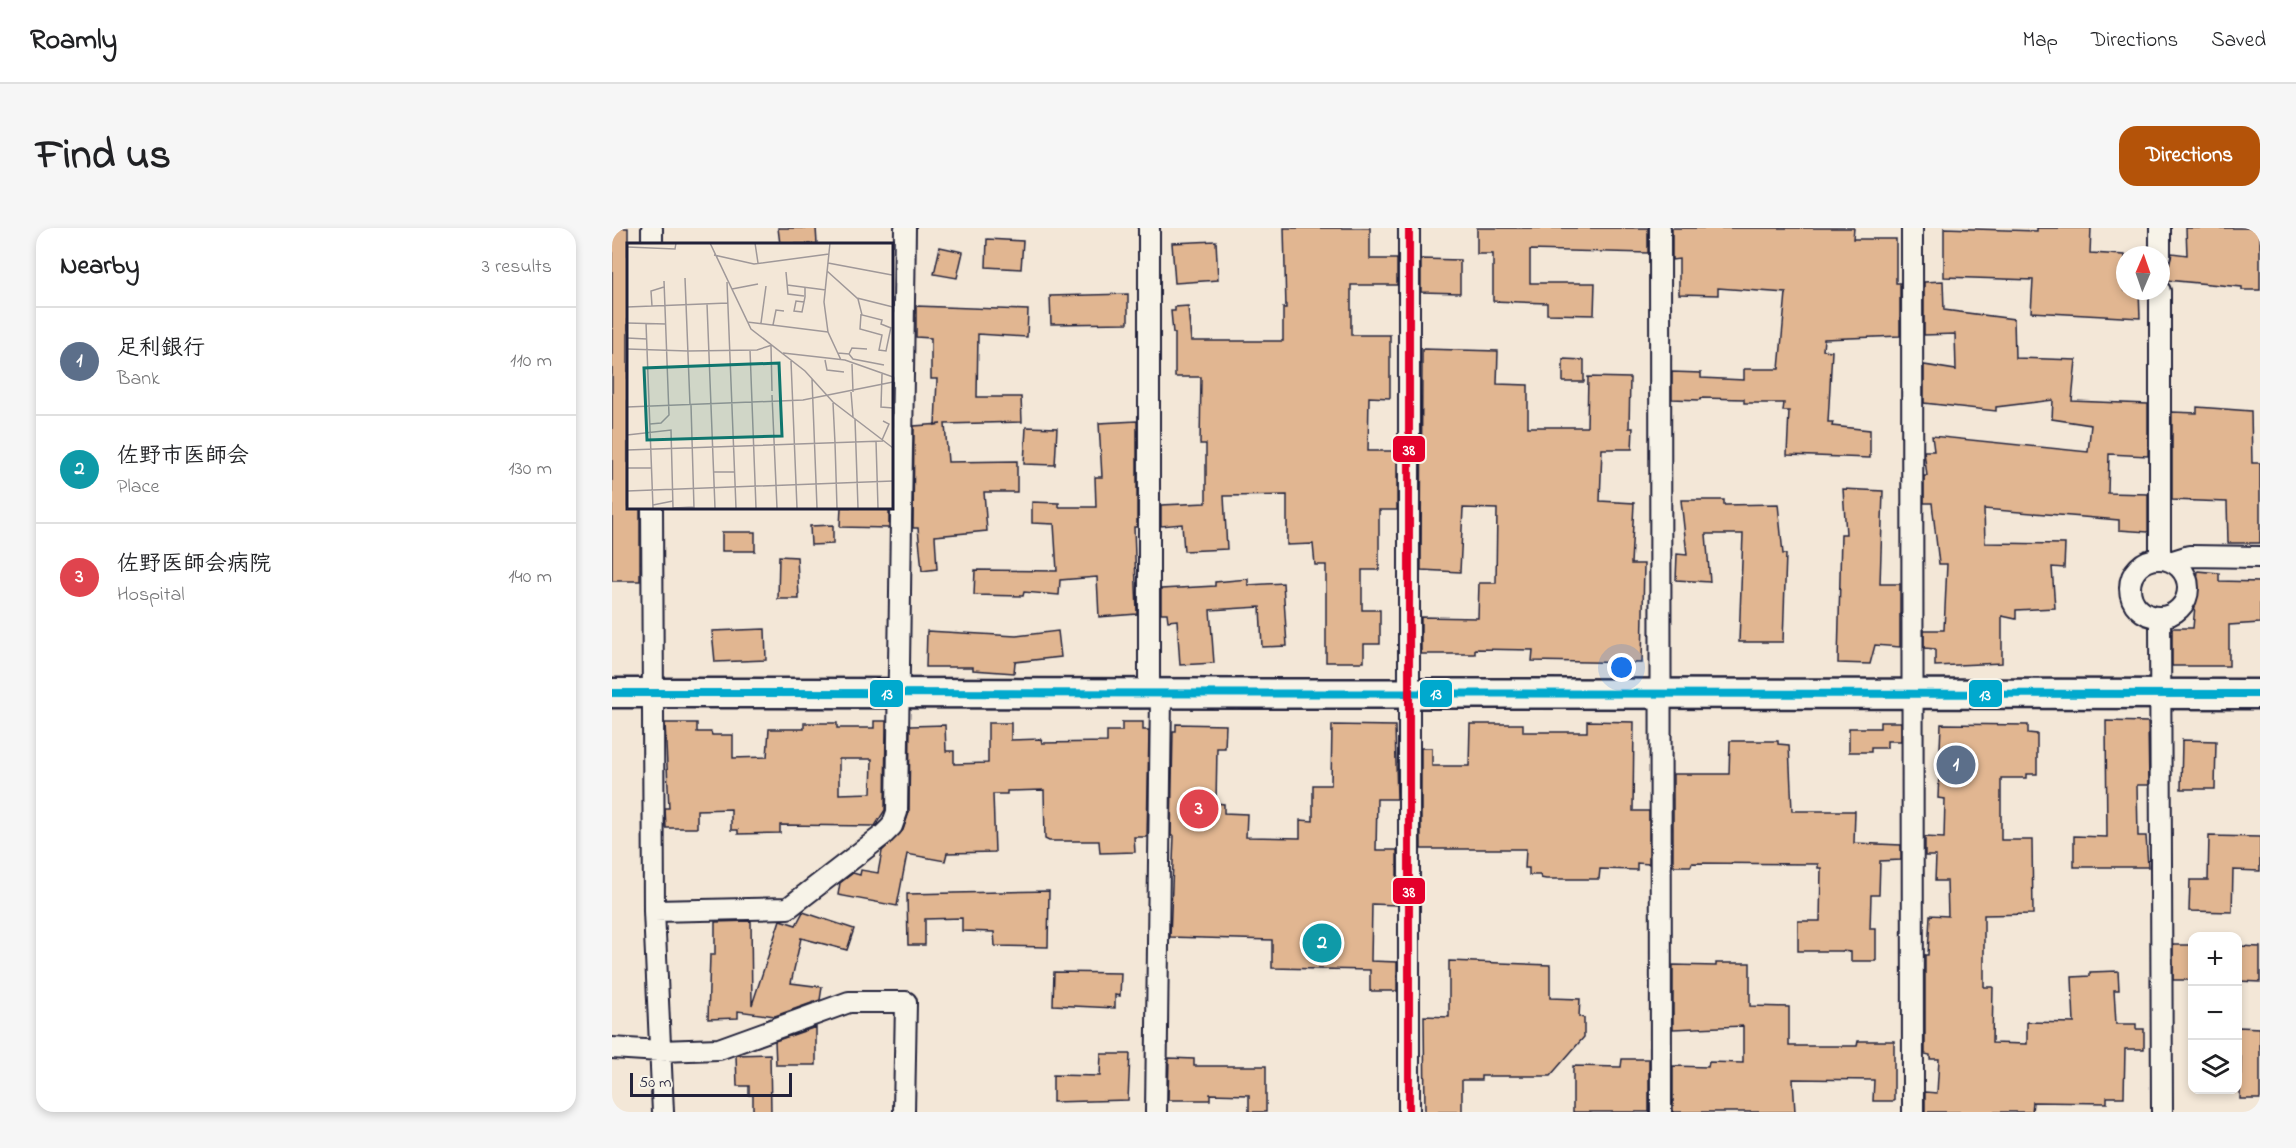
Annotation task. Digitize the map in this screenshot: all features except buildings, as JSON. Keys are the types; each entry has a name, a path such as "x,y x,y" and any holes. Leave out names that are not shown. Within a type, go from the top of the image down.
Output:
{"street":[{"path":"654,911 788,908 892,826 897,812 900,694 906,228"},
{"path":"1149,228 1155,695 1156,1112"},
{"path":"1408,228 1409,1112"},
{"path":"1660,228 1661,1112"},
{"path":"1912,228 1913,1112"},
{"path":"2160,228 2160,246"},
{"path":"2160,300 2166,559 2187,577 2188,597 2175,613 2160,617 2146,615 2138,609 2129,590 2132,576 2137,568 2146,561 2166,559 2189,556 2260,557"},
{"path":"652,508 654,911 663,1112"},
{"path":"2160,617 2162,1112"},
{"path":"612,693 2260,694"},
{"path":"612,1048 660,1051 719,1049 849,1002 906,1002 904,1112"}],"transit line":[{"name":"38","path":"1409,228 1409,1112"},
{"name":"13","path":"612,693 2260,694"}],"place":[{"name":"足利銀行","path":"1956,765"},
{"name":"佐野医師会病院","path":"1199,809"},
{"name":"佐野市医師会","path":"1322,943"}]}
